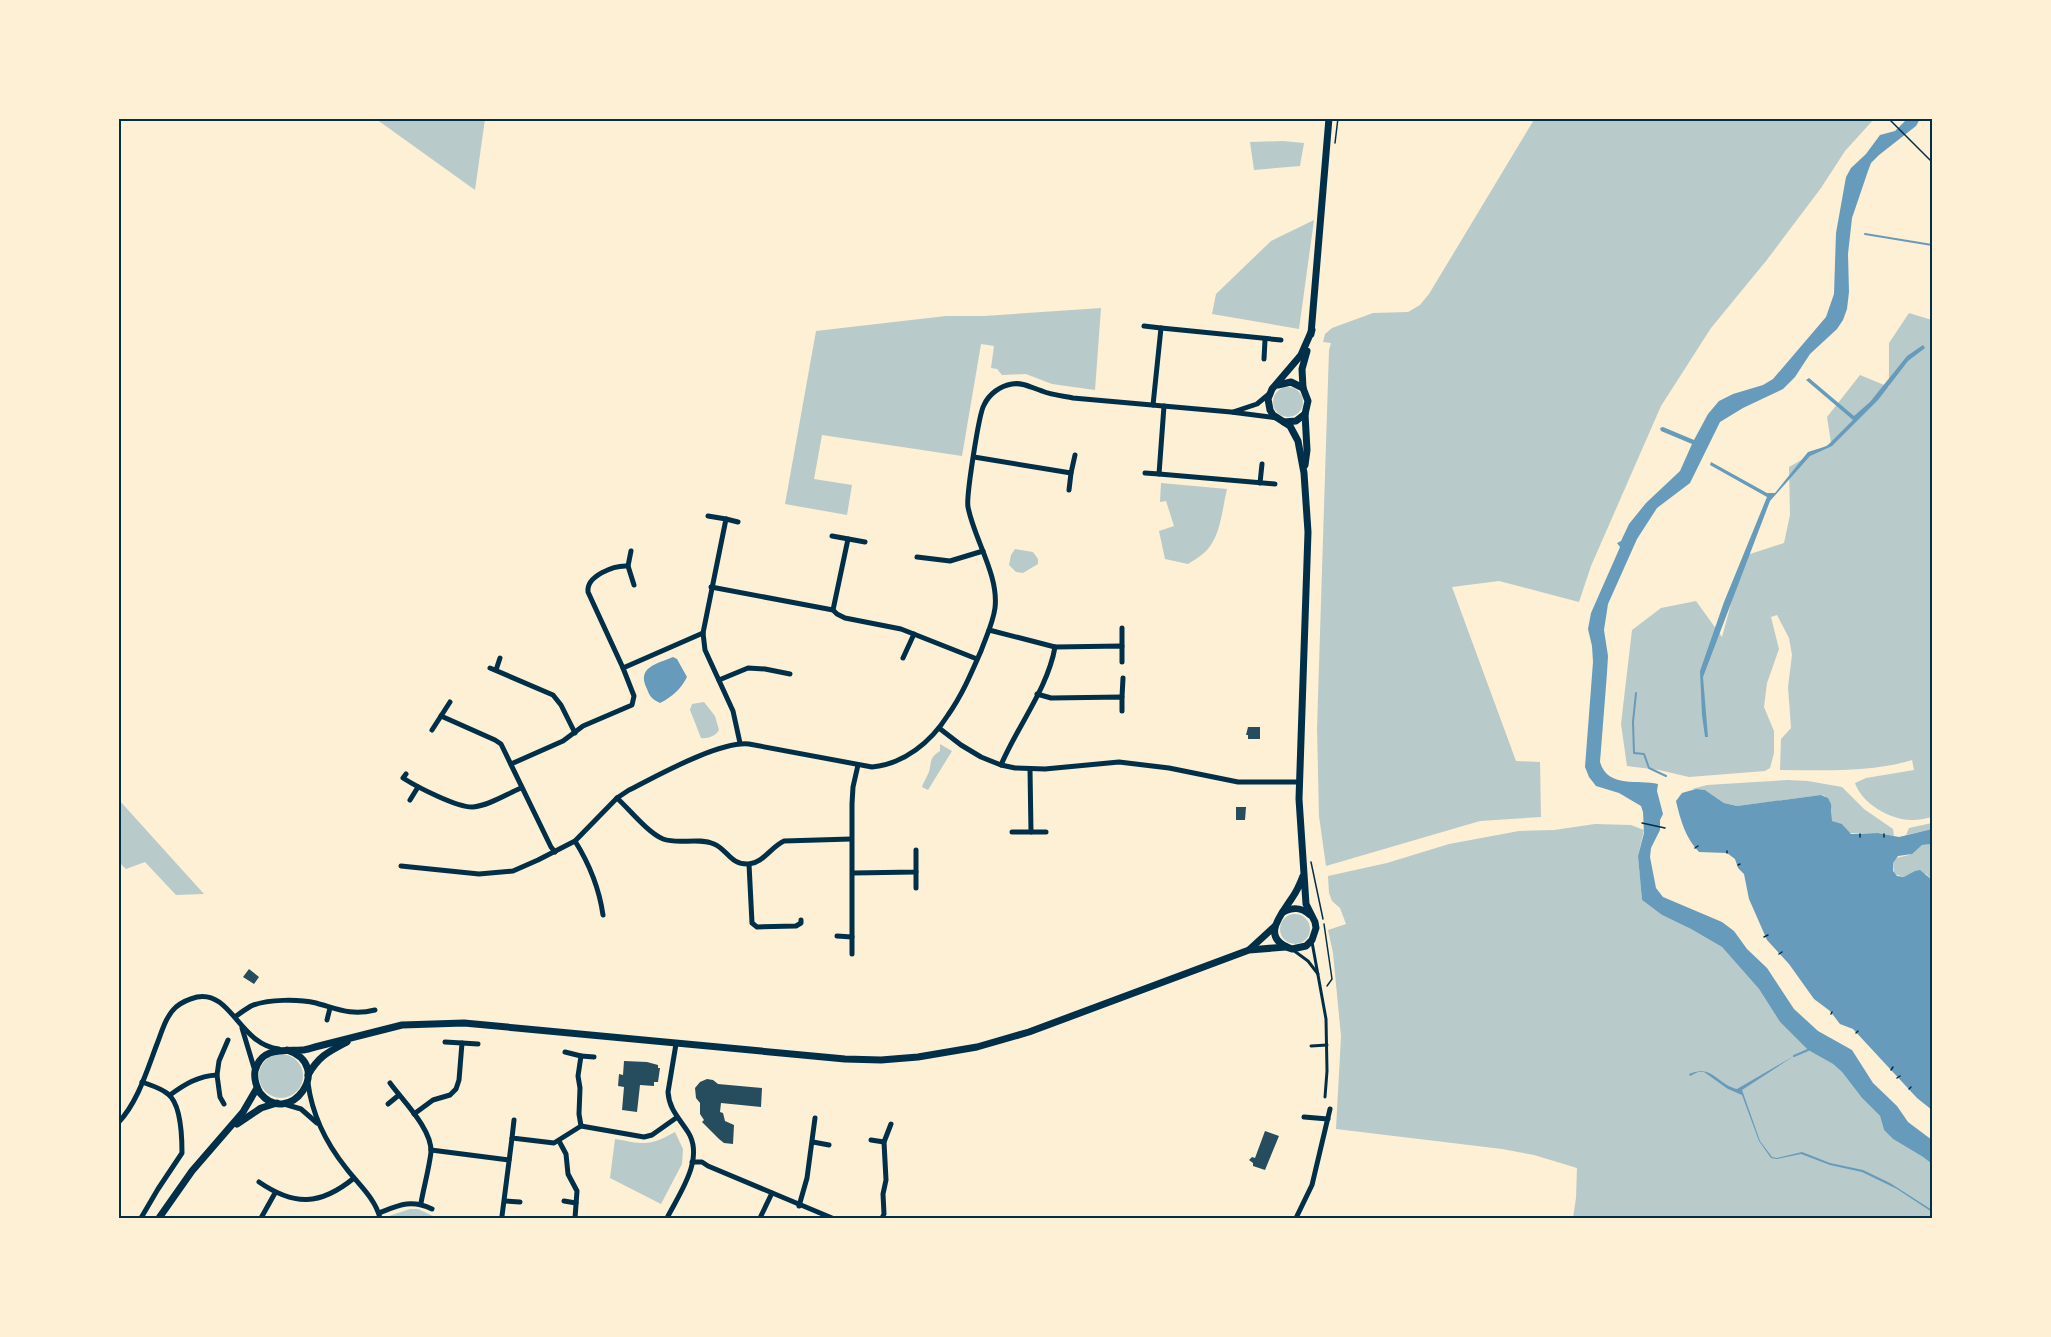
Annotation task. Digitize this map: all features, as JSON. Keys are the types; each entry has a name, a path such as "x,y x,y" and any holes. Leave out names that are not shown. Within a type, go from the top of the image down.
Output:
{"street":[{"path":"1304,473 1307,450 1305,414 1308,400 1303,388 1303,361 1310,344 1312,330 1329,118"},
{"path":"1144,326 1281,340"},
{"path":"1154,405 1161,328"},
{"path":"1231,412 1257,404 1270,393 1301,355 1312,330"},
{"path":"1264,359 1265,340"},
{"path":"1275,386 1291,382 1303,388"},
{"path":"401,866 470,874 503,872 525,866 575,841 617,798 636,786 706,753 740,743 858,765 880,766 901,760 911,754 939,728 969,682 989,630 995,606 993,584 967,498 982,407 991,394 1005,386 1023,384 1050,394 1073,398 1231,412 1280,420 1296,421 1305,414"},
{"path":"255,1072 264,1056 284,1050 315,1047 402,1025 464,1023 845,1059 909,1058 952,1052 1029,1032 1249,950 1299,948 1312,940 1316,928 1306,904 1299,782 1308,532 1304,473 1297,436 1270,410 1268,404 1270,393"},
{"path":"1159,474 1164,406"},
{"path":"1069,490 1075,455"},
{"path":"974,458 1071,473"},
{"path":"1260,483 1262,464"},
{"path":"1145,473 1275,484"},
{"path":"708,516 738,522"},
{"path":"726,519 703,633 705,650 733,711 740,743"},
{"path":"832,536 865,542"},
{"path":"833,610 848,539"},
{"path":"631,551 628,566 634,585"},
{"path":"917,557 950,561 983,551"},
{"path":"511,764 563,741 583,726 632,705 634,696 588,592 587,585 598,576 622,566 628,566"},
{"path":"711,587 833,610 845,618 902,629 977,659"},
{"path":"1122,628 1122,662"},
{"path":"989,630 1054,647 1122,646"},
{"path":"623,668 703,633"},
{"path":"903,658 914,634"},
{"path":"1001,765 1037,694 1054,647"},
{"path":"500,658 493,669 553,695 561,705 575,733"},
{"path":"719,680 748,668 790,674"},
{"path":"1122,711 1123,678"},
{"path":"1037,694 1052,698 1122,697"},
{"path":"432,730 450,702"},
{"path":"441,716 501,744 555,852"},
{"path":"939,728 961,745 1001,765 1029,769 1119,762 1169,768 1238,782 1299,782"},
{"path":"852,954 851,839 853,788 858,765"},
{"path":"1029,769 1030,831"},
{"path":"402,776 418,787 471,807 521,788"},
{"path":"410,800 418,787"},
{"path":"617,798 663,839 706,840 718,845 731,859 749,864 759,861 774,845 784,841 851,839"},
{"path":"1012,832 1046,832"},
{"path":"575,841 587,860 596,883 603,915"},
{"path":"916,850 916,888"},
{"path":"749,864 752,923 757,927 796,926 801,923 801,920"},
{"path":"853,873 916,872"},
{"path":"1249,950 1274,927 1298,889 1303,876"},
{"path":"1283,912 1290,908 1298,908 1305,910 1311,916"},
{"path":"1274,927 1275,935 1289,948"},
{"path":"837,936 852,937"},
{"path":"118,1123 125,1116 142,1082 166,1020 175,1008 188,999 202,996 221,1003 236,1017 255,1072 257,1088 268,1100 301,1109 318,1124"},
{"path":"236,1017 252,1005 288,1000 315,1003 352,1013 362,1014 375,1010"},
{"path":"327,1020 330,1008"},
{"path":"240,1024 260,1044 300,1057 306,1065 311,1102 318,1124 336,1155 375,1204 379,1216 410,1203 421,1203 432,1209"},
{"path":"227,1131 261,1108 298,1097 316,1061 322,1055 360,1035"},
{"path":"224,1104 220,1097 217,1076 219,1061 228,1040"},
{"path":"445,1042 478,1044"},
{"path":"414,1114 433,1100 450,1095 456,1089 459,1080 462,1043"},
{"path":"667,1218 694,1153 692,1139 670,1106 668,1092 676,1044"},
{"path":"565,1053 594,1057"},
{"path":"581,1056 578,1076 581,1126"},
{"path":"170,1095 188,1082 206,1076 217,1076"},
{"path":"141,1218 182,1153 179,1119 170,1095 142,1082"},
{"path":"390,1083 428,1135 431,1150 421,1203"},
{"path":"159,1218 192,1171 243,1112 257,1088"},
{"path":"388,1104 399,1095"},
{"path":"1296,1218 1312,1185 1330,1109"},
{"path":"1304,1117 1328,1119"},
{"path":"512,1138 554,1143 581,1126 628,1132 644,1137 652,1135 676,1118"},
{"path":"799,1206 807,1178 815,1118"},
{"path":"502,1216 514,1120"},
{"path":"882,1218 886,1180 884,1142 891,1124"},
{"path":"871,1140 884,1142"},
{"path":"559,1141 566,1154 568,1174 577,1191 575,1218"},
{"path":"813,1142 829,1145"},
{"path":"431,1150 509,1160"},
{"path":"692,1162 702,1162 799,1206 832,1218"},
{"path":"259,1182 275,1193 287,1197 326,1197 341,1189 354,1178"},
{"path":"261,1218 275,1193"},
{"path":"760,1218 772,1193"},
{"path":"505,1201 520,1202"},
{"path":"564,1201 576,1203"}],"lane":[{"path":"1312,940 1322,990 1327,1045 1325,1097"},
{"path":"1289,948 1308,961 1319,976"},
{"path":"1311,1046 1327,1045"}],"path":[{"path":"1888,118 1932,162"},
{"path":"1642,823 1665,828"},
{"path":"1312,863 1332,979 1322,990"},
{"path":"1764,937 1768,935"}],"shaded area":[{"path":"1535,118 1874,119 1845,151 1821,188 1766,261 1711,328 1661,406 1591,566 1579,602 1499,581 1452,587 1516,761 1540,762 1541,817 1480,821 1326,866 1319,816 1317,728 1331,343 1323,342 1325,334 1332,328 1373,313 1408,312 1420,305 1429,294"},
{"path":"376,119 485,119 475,190"},
{"path":"1250,142 1304,143 1300,166 1254,170"},
{"path":"1314,220 1299,329 1212,314 1216,294 1271,241"},
{"path":"1101,308 1095,390 1052,384 1026,374 1002,375 997,369 991,368 994,346 981,344 962,456 822,435 814,479 852,485 847,515 785,504 816,331 946,316 984,316"},
{"path":"1909,313 1932,320 1932,817 1916,820 1896,818 1871,804 1864,798 1855,783 1866,778 1914,770 1912,760 1863,769 1780,770 1781,739 1791,728 1788,687 1792,655 1789,638 1777,615 1771,617 1779,649 1767,683 1764,707 1774,731 1774,753 1770,768 1765,771 1689,777 1627,766 1621,724 1632,630 1661,608 1696,601 1722,637 1744,556 1784,543 1790,515 1789,467 1831,443 1827,417 1860,375 1889,387 1889,343"},
{"path":"1288,387 1299,391 1303,402 1299,413 1288,417 1277,413 1273,402 1277,391"},
{"path":"1161,483 1227,489 1220,523 1210,547 1188,564 1165,559 1159,531 1174,526 1166,501 1160,502"},
{"path":"1015,549 1033,552 1038,559 1038,564 1023,573 1016,572 1009,565"},
{"path":"704,702 715,716 719,730 714,735 701,738 690,710 692,704"},
{"path":"940,744 952,751 928,790 922,787 929,773 932,758 940,751"},
{"path":"1787,780 1842,787 1864,809 1893,829 1894,836 1878,833 1849,833 1843,825 1832,821 1832,810 1825,796 1822,795 1737,806 1724,803 1705,790 1692,789 1707,785"},
{"path":"119,800 204,894 176,895 145,862 126,869 119,862"},
{"path":"1932,823 1932,829 1906,835 1909,828"},
{"path":"1595,824 1631,825 1644,830 1638,856 1642,900 1662,915 1722,947 1759,989 1780,1022 1808,1050 1833,1064 1842,1072 1862,1098 1880,1116 1884,1130 1893,1139 1932,1164 1932,1218 1573,1218 1577,1168 1534,1155 1502,1149 1336,1129 1341,1036 1333,953 1328,930 1346,924 1340,908 1332,901 1329,893 1328,876 1387,863 1449,844 1519,831 1554,830"},
{"path":"1932,844 1932,880 1926,874 1904,877 1894,874 1893,863 1896,858 1909,855 1922,845"},
{"path":"1295,914 1306,918 1310,929 1306,940 1295,944 1284,940 1280,929 1284,918"},
{"path":"281,1054 296,1061 303,1076 296,1091 281,1098 266,1091 259,1076 266,1061"},
{"path":"675,1132 683,1149 682,1164 661,1204 610,1178 615,1139 646,1143"},
{"path":"410,1209 418,1209 437,1218 386,1217"}],"water":[{"path":"1907,119 1920,119 1916,126 1871,163 1852,218 1848,254 1849,292 1843,320 1837,329 1810,354 1795,377 1783,389 1720,422 1690,483 1657,508 1637,539 1608,604 1604,630 1608,656 1600,762 1604,770 1617,780 1658,784 1657,791 1663,814 1650,857 1656,888 1663,897 1722,922 1734,931 1747,949 1767,968 1794,1009 1818,1031 1852,1050 1873,1083 1897,1106 1908,1122 1932,1140 1932,1164 1893,1139 1884,1130 1880,1116 1862,1098 1842,1072 1833,1064 1808,1050 1780,1022 1759,989 1722,947 1662,915 1642,900 1638,856 1644,833 1641,806 1619,793 1596,786 1585,767 1593,662 1588,629 1591,613 1620,547 1617,543 1621,541 1629,524 1646,503 1680,471 1692,444 1661,431 1660,428 1663,427 1694,440 1708,414 1719,401 1773,379 1826,317 1834,294 1836,233 1846,177 1880,135 1895,131"},
{"path":"1923,345 1925,348 1908,361 1878,400 1832,446 1810,456 1770,501 1703,677 1708,737 1705,737 1700,671 1724,602 1767,497 1710,465 1711,462 1767,493 1775,493 1808,452 1827,446 1853,420 1806,380 1809,378 1854,416 1870,402 1907,356"},
{"path":"673,657 677,659 687,677 676,692 660,703 649,694 644,676 650,667"},
{"path":"1696,789 1705,790 1724,803 1737,806 1821,795 1828,798 1831,804 1832,821 1842,824 1851,834 1878,833 1899,837 1932,829 1932,844 1922,845 1912,854 1898,856 1893,863 1893,871 1897,876 1904,877 1920,870 1932,880 1932,1110 1917,1098 1853,1029 1840,1024 1830,1011 1814,999 1789,964 1767,940 1749,899 1744,874 1738,868 1735,859 1727,853 1699,852 1694,847 1684,828 1676,801 1682,793"},
{"path":"1794,1056 1742,1090 1760,1141 1772,1157 1777,1158 1802,1152 1830,1163 1863,1170 1890,1183 1932,1212 1897,1189 1862,1172 1830,1165 1801,1154 1777,1159 1771,1158 1759,1141 1742,1095 1728,1089 1704,1072 1690,1076 1689,1074 1697,1072 1704,1071 1737,1089"}],"building":[{"path":"1248,727 1260,727 1260,739 1248,739 1246,735"},
{"path":"1236,807 1246,807 1245,820 1236,820"},
{"path":"249,969 259,977 254,984 243,977"},
{"path":"624,1061 647,1062 658,1065 660,1068 658,1082 654,1082 654,1086 640,1085 637,1112 622,1110 624,1087 618,1086 619,1074 623,1075"},
{"path":"707,1079 718,1084 762,1088 761,1107 721,1103 720,1112 723,1113 725,1121 734,1125 733,1144 724,1143 702,1122 704,1120 700,1114 700,1103 696,1098 695,1088"},
{"path":"1265,1131 1279,1136 1265,1170 1253,1166 1249,1160 1252,1157 1255,1158"}],"waterway":[{"path":"1865,234 1932,245"},
{"path":"1636,693 1633,722 1634,753 1644,754 1649,768 1666,776"},
{"path":"1794,1056 1808,1050"}]}
